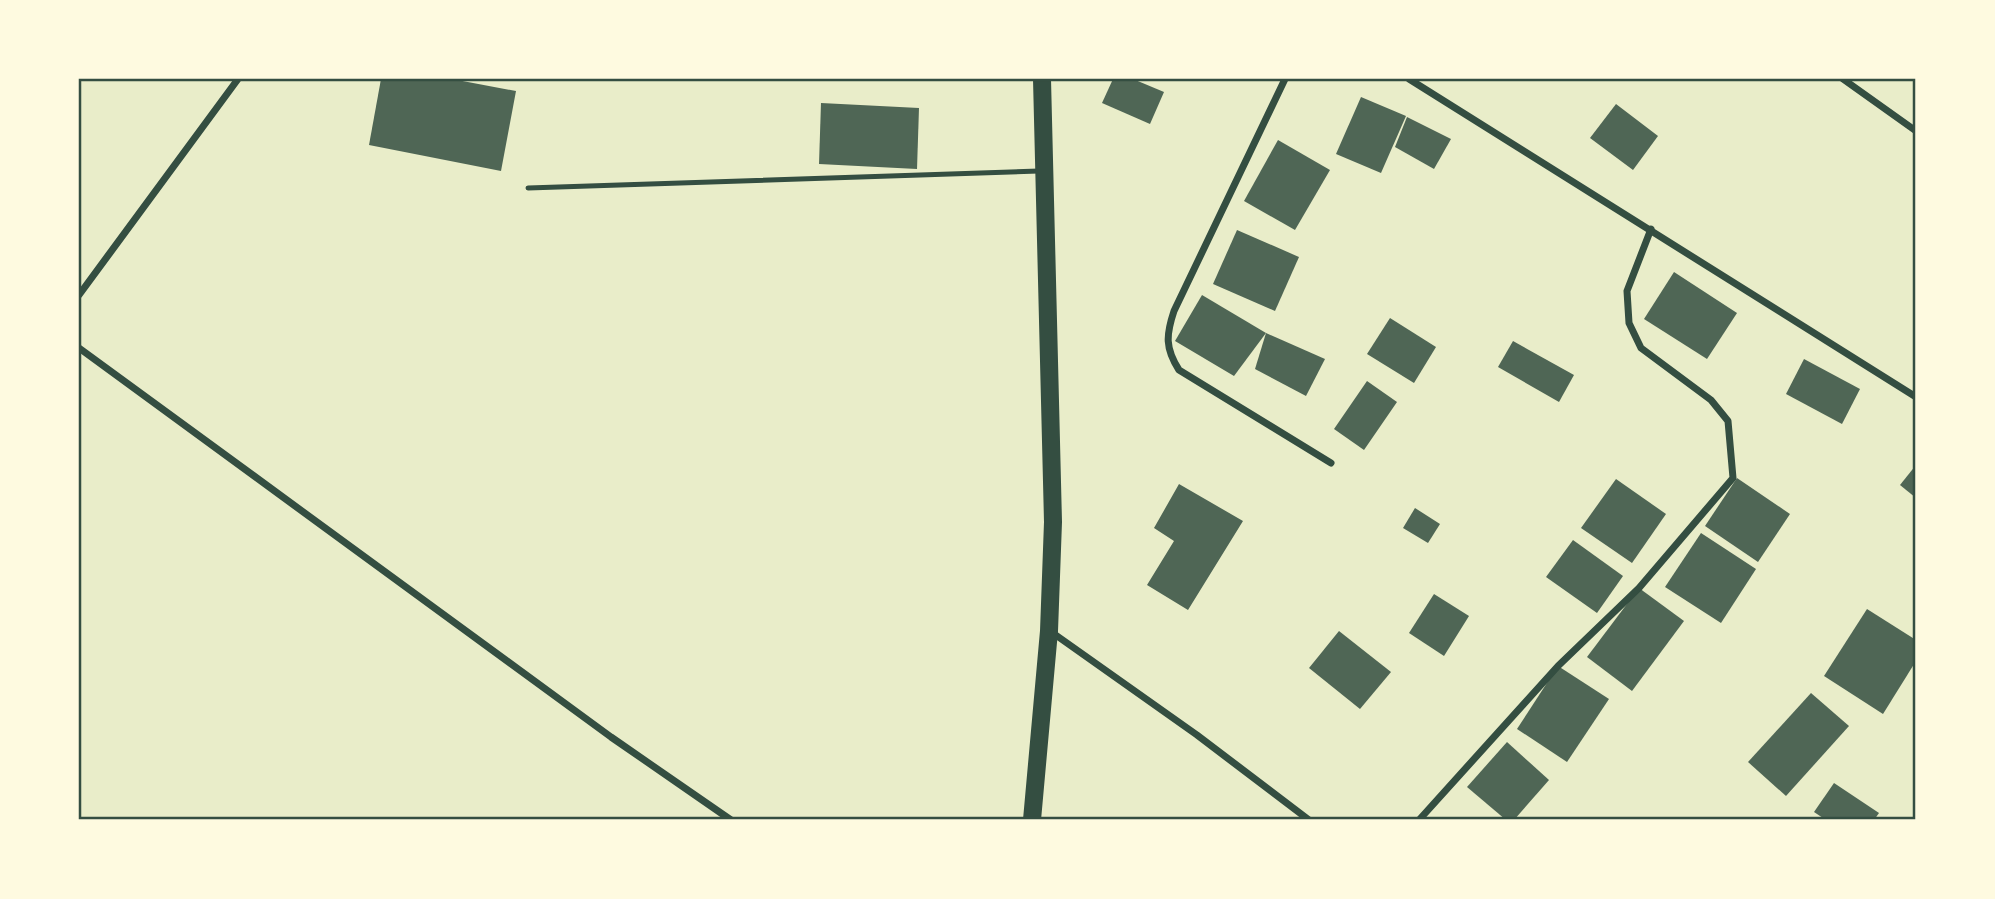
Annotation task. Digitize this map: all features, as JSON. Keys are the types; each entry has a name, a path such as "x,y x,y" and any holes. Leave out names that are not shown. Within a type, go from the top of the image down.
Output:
{"main road":[{"path":"1032,820 1049,631 1053,522 1042,79"}],"street":[{"path":"79,295 238,79"},
{"path":"1285,79 1174,311 1166,336 1168,354 1179,370 1331,463"},
{"path":"1409,79 1916,397"},
{"path":"1843,79 1916,131"},
{"path":"1419,820 1558,666 1639,588 1733,478 1728,421 1712,400 1641,348 1629,323 1627,291 1651,229"},
{"path":"79,348 611,737 731,820"},
{"path":"1049,631 1197,735 1309,820"}],"lane":[{"path":"528,188 1044,171"}],"building":[{"path":"381,79 452,79 516,91 501,171 369,145"},
{"path":"1113,79 1133,79 1164,92 1150,124 1102,103"},
{"path":"1361,97 1406,116 1381,173 1336,154"},
{"path":"821,103 919,108 917,169 819,164"},
{"path":"1616,104 1658,136 1633,170 1590,138"},
{"path":"1407,117 1451,139 1434,169 1395,147"},
{"path":"1278,140 1330,170 1295,230 1244,201"},
{"path":"1237,230 1299,257 1275,311 1213,284"},
{"path":"1674,272 1737,313 1707,359 1644,319"},
{"path":"1202,295 1266,333 1234,376 1175,341"},
{"path":"1390,318 1436,347 1414,383 1367,354"},
{"path":"1266,333 1325,359 1306,396 1255,369"},
{"path":"1513,341 1574,375 1559,402 1498,367"},
{"path":"1804,359 1860,389 1842,424 1786,394"},
{"path":"1367,381 1397,402 1364,450 1334,429"},
{"path":"1916,465 1916,498 1900,485"},
{"path":"1737,478 1790,514 1758,562 1705,526"},
{"path":"1616,479 1666,514 1632,563 1581,528"},
{"path":"1179,484 1243,521 1188,610 1147,585 1174,541 1154,528"},
{"path":"1415,508 1440,524 1428,543 1403,528"},
{"path":"1701,533 1756,569 1721,623 1665,587"},
{"path":"1573,540 1623,576 1597,613 1546,577"},
{"path":"1639,588 1684,621 1632,691 1587,657"},
{"path":"1434,594 1469,616 1444,656 1409,633"},
{"path":"1867,609 1916,640 1916,661 1883,714 1824,676"},
{"path":"1339,631 1391,672 1360,709 1309,668"},
{"path":"1558,666 1609,699 1567,762 1517,729"},
{"path":"1811,693 1849,726 1786,796 1748,762"},
{"path":"1507,742 1549,780 1514,820 1506,820 1467,787"},
{"path":"1834,783 1879,813 1874,820 1826,820 1814,812"}]}
